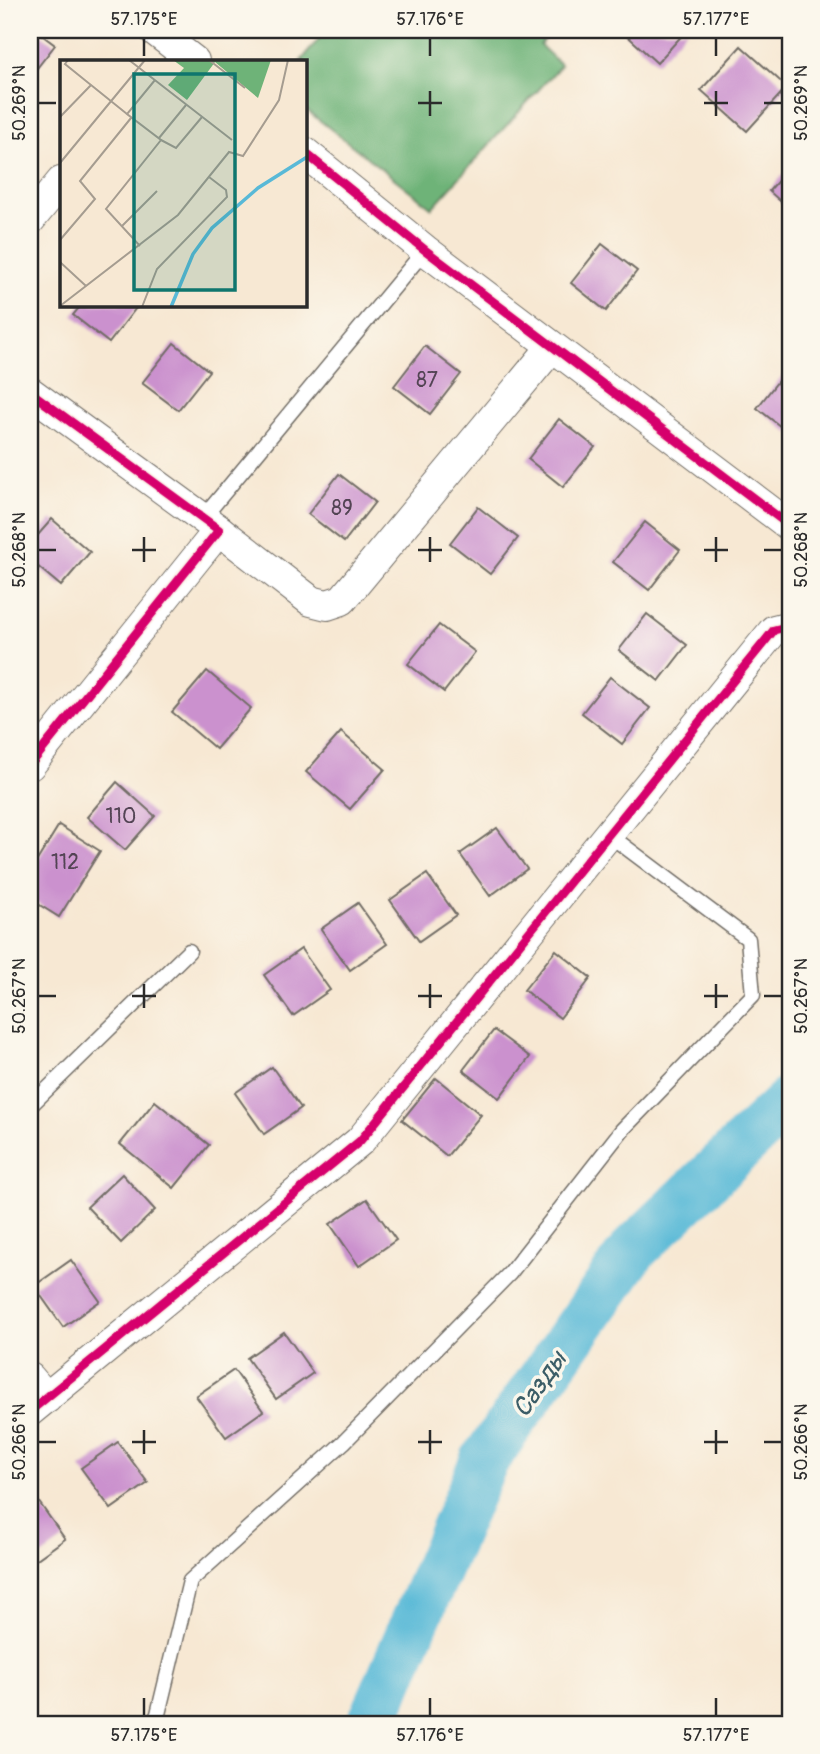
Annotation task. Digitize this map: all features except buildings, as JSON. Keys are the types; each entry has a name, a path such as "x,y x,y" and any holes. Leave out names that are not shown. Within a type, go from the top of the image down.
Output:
{"street":[{"path":"306,154 425,250 790,526"},
{"path":"30,220 60,183"},
{"path":"30,392 211,524 311,601 327,605 342,600 552,347"},
{"path":"30,765 211,524"},
{"path":"35,1396 360,1141 775,630 790,626"}],"lane":[{"path":"211,524 425,250"},
{"path":"153,1724 158,1714 190,1581 344,1442 510,1273 622,1130 753,995 748,939 608,834"},
{"path":"30,1106 189,951"}],"green space":[{"path":"326,30 552,30 540,45 561,65 432,208 306,110 306,60 302,60"}],"waterway":[{"name":"Сазды","path":"371,1724 484,1461 633,1250 790,1100"}],"cycle path":[{"path":"306,154 425,250 790,526"},
{"path":"30,392 219,530 30,765"},
{"path":"30,1411 360,1141 774,630 790,626"}]}
